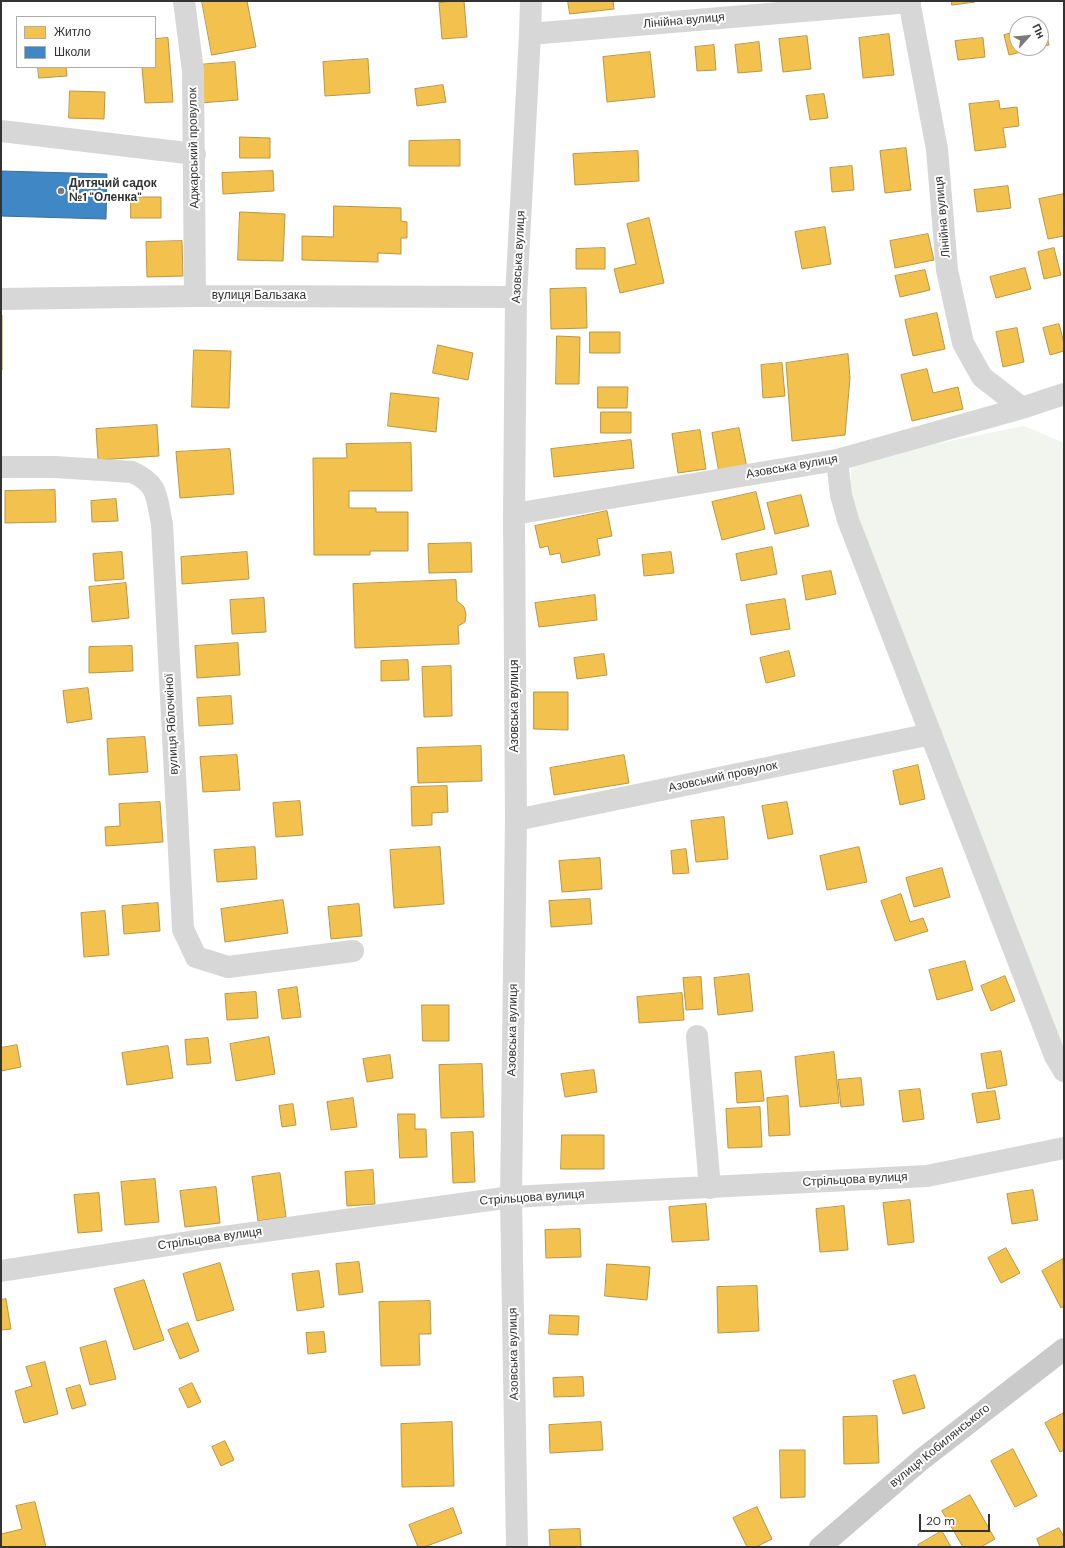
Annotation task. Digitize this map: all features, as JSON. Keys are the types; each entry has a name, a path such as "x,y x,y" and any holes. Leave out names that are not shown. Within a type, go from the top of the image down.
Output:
{"main road":[{"name":"вулиця Кобилянського","path":"820,1547 921,1460 1064,1349"}],"street":[{"name":"Аджарський провулок","path":"184,1 193,71 195,154 195,296"},
{"name":"Азовська вулиця","path":"517,1547 511,1197 516,820 514,514 516,297 531,1"},
{"name":"Лінійна вулиця","path":"530,34 909,2 937,149 947,270 963,343 982,377 1022,408"},
{"path":"1,131 195,154"},
{"name":"вулиця Бальзака","path":"1,299 195,296 516,297"},
{"name":"Азовська вулиця","path":"514,514 837,460 1022,408 1064,394"},
{"path":"837,460 841,495 848,520 1052,1048 1064,1071"},
{"name":"вулиця Яблочкіної","path":"1,467 55,467 132,472 144,477 154,487 162,524 183,929 196,957 228,967 353,951"},
{"name":"Азовський провулок","path":"516,820 931,734"},
{"path":"697,1036 710,1188"},
{"name":"Стрільцова вулиця","path":"1,1272 215,1238 511,1197 927,1176 1064,1148"}],"shaded area":[{"path":"1024,426 1064,443 1064,1064 857,515 850,489 852,461"}],"building: Житло":[{"path":"202,1 247,1 256,47 212,55"},
{"path":"464,1 467,37 442,39 439,3"},
{"path":"568,1 613,1 614,9 570,14"},
{"path":"952,1 975,1 975,2 952,5"},
{"path":"889,34 894,75 863,78 859,38"},
{"path":"1009,34 1009,55 1004,35"},
{"path":"807,36 811,69 783,72 779,39"},
{"path":"168,38 173,102 145,103 142,68 156,68 156,39"},
{"path":"983,38 985,57 958,60 955,41"},
{"path":"759,42 762,71 738,73 735,45"},
{"path":"714,45 716,70 697,71 695,47"},
{"path":"650,52 655,97 607,102 603,57"},
{"path":"368,59 370,93 325,96 323,62"},
{"path":"235,62 238,100 200,103 197,65"},
{"path":"38,68 66,68 67,76 39,78"},
{"path":"443,85 446,102 417,106 415,89"},
{"path":"70,91 105,92 104,119 69,118"},
{"path":"824,94 828,118 810,120 806,96"},
{"path":"999,101 1000,109 1017,107 1019,126 1003,128 1006,147 975,151 969,104"},
{"path":"240,137 270,138 270,158 240,158"},
{"path":"460,140 460,166 409,166 409,141"},
{"path":"906,148 911,190 885,193 880,151"},
{"path":"638,151 639,181 575,185 573,154"},
{"path":"852,166 854,190 832,192 830,168"},
{"path":"273,171 274,191 223,194 222,173"},
{"path":"1008,186 1011,208 977,212 974,190"},
{"path":"1064,194 1064,236 1048,239 1039,199"},
{"path":"131,197 161,197 161,218 131,218"},
{"path":"334,206 401,208 401,221 407,222 407,238 401,238 401,254 378,253 378,262 302,260 302,236 333,237"},
{"path":"240,212 285,214 283,261 238,260"},
{"path":"649,218 664,283 620,293 614,269 636,264 627,224"},
{"path":"825,227 831,264 802,269 795,232"},
{"path":"928,234 934,260 895,268 890,241"},
{"path":"182,241 183,276 147,277 146,242"},
{"path":"605,248 605,269 576,269 576,249"},
{"path":"1054,248 1061,275 1044,279 1038,252"},
{"path":"1025,268 1031,289 996,298 990,277"},
{"path":"925,270 930,290 900,297 895,276"},
{"path":"586,288 587,328 551,329 550,289"},
{"path":"937,313 945,349 913,356 905,320"},
{"path":"2,315 2,370 1,370"},
{"path":"1059,324 1064,343 1064,351 1050,355 1043,328"},
{"path":"1017,328 1024,362 1003,367 996,332"},
{"path":"590,332 620,332 620,353 590,353"},
{"path":"557,336 580,337 579,384 556,384"},
{"path":"438,345 473,353 468,380 433,373"},
{"path":"194,350 231,351 229,408 192,407"},
{"path":"848,354 850,378 845,435 792,441 786,363"},
{"path":"782,363 785,396 763,398 761,365"},
{"path":"927,369 933,393 958,387 963,409 912,421 901,375"},
{"path":"598,387 628,387 627,408 598,408"},
{"path":"391,393 439,398 436,432 388,426"},
{"path":"601,412 631,412 631,433 601,433"},
{"path":"157,425 159,456 98,460 96,429"},
{"path":"739,428 747,468 719,473 712,433"},
{"path":"700,430 706,469 678,473 672,434"},
{"path":"631,440 634,468 554,477 551,449"},
{"path":"411,443 412,491 349,491 349,508 376,508 376,512 408,512 408,551 370,551 370,555 314,555 313,458 347,458 346,444"},
{"path":"230,449 234,494 180,498 176,452"},
{"path":"55,490 56,522 5,523 5,491"},
{"path":"756,492 765,529 722,540 712,502"},
{"path":"801,495 809,526 775,534 767,503"},
{"path":"116,499 118,521 92,522 91,501"},
{"path":"607,511 612,536 597,539 600,555 562,563 560,553 550,555 548,546 540,548 535,526"},
{"path":"471,543 472,572 429,573 428,544"},
{"path":"772,547 777,574 741,581 736,554"},
{"path":"122,552 124,579 95,581 93,554"},
{"path":"247,552 249,579 182,584 181,557"},
{"path":"671,552 674,573 644,576 642,555"},
{"path":"831,571 836,594 806,600 802,576"},
{"path":"456,580 457,601 464,607 466,614 465,622 458,626 459,644 355,648 353,584"},
{"path":"126,583 129,618 92,622 89,587"},
{"path":"595,595 597,620 539,627 535,603"},
{"path":"264,598 266,632 232,634 230,600"},
{"path":"785,599 790,629 751,635 746,605"},
{"path":"238,643 240,675 197,678 195,646"},
{"path":"132,646 133,671 89,673 89,647"},
{"path":"789,651 795,676 766,683 760,658"},
{"path":"604,654 607,675 577,679 574,658"},
{"path":"408,660 409,680 381,681 381,661"},
{"path":"451,666 452,716 424,717 422,667"},
{"path":"88,688 92,719 67,723 63,691"},
{"path":"534,692 568,692 568,730 534,729"},
{"path":"231,696 233,724 199,726 197,698"},
{"path":"145,737 148,772 109,775 107,739"},
{"path":"481,746 482,781 418,783 417,748"},
{"path":"237,755 240,790 203,792 200,757"},
{"path":"624,755 629,783 554,795 550,768"},
{"path":"918,765 925,799 900,805 893,771"},
{"path":"447,786 448,812 432,813 432,825 412,826 411,787"},
{"path":"300,801 303,835 276,837 273,803"},
{"path":"160,802 163,842 106,846 105,827 120,826 119,804"},
{"path":"787,802 793,834 768,839 762,806"},
{"path":"724,817 728,859 696,862 691,821"},
{"path":"255,847 257,879 217,882 214,850"},
{"path":"440,847 444,904 394,908 390,850"},
{"path":"859,847 867,882 827,890 820,856"},
{"path":"686,849 689,873 673,874 671,851"},
{"path":"600,858 602,889 562,892 559,861"},
{"path":"942,868 950,897 914,907 906,878"},
{"path":"901,894 910,922 923,918 928,931 895,941 881,901"},
{"path":"590,899 592,924 551,927 549,901"},
{"path":"283,900 288,933 225,942 221,909"},
{"path":"158,903 160,931 124,934 122,906"},
{"path":"359,904 362,936 331,939 328,907"},
{"path":"105,911 109,955 84,957 81,913"},
{"path":"965,961 973,990 937,1000 929,970"},
{"path":"749,974 753,1011 718,1015 714,978"},
{"path":"1005,976 1015,1001 991,1011 981,986"},
{"path":"701,977 703,1009 686,1010 683,978"},
{"path":"297,987 301,1017 282,1019 278,990"},
{"path":"256,992 258,1018 227,1020 225,994"},
{"path":"682,993 684,1020 639,1023 637,997"},
{"path":"422,1005 449,1005 449,1041 423,1041"},
{"path":"269,1037 275,1074 236,1081 230,1044"},
{"path":"208,1038 211,1063 187,1065 185,1040"},
{"path":"17,1045 21,1067 1,1071 1,1048"},
{"path":"168,1046 173,1078 127,1085 122,1053"},
{"path":"1001,1051 1007,1085 987,1089 981,1054"},
{"path":"834,1052 839,1103 800,1107 795,1057"},
{"path":"390,1055 393,1078 367,1082 363,1059"},
{"path":"482,1064 484,1117 441,1118 439,1065"},
{"path":"594,1070 597,1092 565,1097 561,1074"},
{"path":"761,1071 764,1101 737,1103 735,1073"},
{"path":"861,1078 864,1105 841,1107 838,1080"},
{"path":"920,1089 924,1119 903,1122 899,1091"},
{"path":"995,1091 1000,1119 977,1123 972,1094"},
{"path":"788,1096 790,1135 769,1136 767,1098"},
{"path":"353,1098 357,1127 331,1130 327,1102"},
{"path":"293,1104 296,1125 282,1127 279,1106"},
{"path":"760,1107 762,1147 728,1148 726,1109"},
{"path":"398,1114 415,1114 415,1129 426,1129 427,1157 400,1158"},
{"path":"473,1132 475,1182 453,1183 451,1133"},
{"path":"562,1135 604,1135 604,1169 561,1169"},
{"path":"373,1170 375,1204 347,1206 345,1172"},
{"path":"280,1173 286,1217 258,1221 252,1177"},
{"path":"155,1179 159,1222 125,1225 121,1182"},
{"path":"216,1187 220,1223 185,1227 180,1191"},
{"path":"1033,1190 1038,1220 1012,1224 1007,1194"},
{"path":"99,1193 102,1231 78,1233 74,1195"},
{"path":"910,1200 914,1242 888,1245 883,1203"},
{"path":"706,1204 709,1240 672,1242 669,1207"},
{"path":"844,1206 848,1250 820,1252 816,1209"},
{"path":"580,1229 581,1257 546,1258 545,1230"},
{"path":"1006,1248 1020,1273 1001,1283 988,1258"},
{"path":"1063,1259 1064,1306 1061,1308 1042,1271"},
{"path":"359,1262 363,1292 339,1295 336,1264"},
{"path":"220,1263 234,1310 197,1321 183,1274"},
{"path":"607,1264 650,1267 647,1300 605,1296"},
{"path":"319,1271 324,1307 297,1311 292,1274"},
{"path":"144,1280 164,1340 134,1350 114,1289"},
{"path":"757,1286 759,1331 718,1333 717,1287"},
{"path":"6,1299 11,1329 1,1330 1,1300"},
{"path":"430,1301 431,1334 419,1334 420,1365 381,1366 379,1302"},
{"path":"550,1315 579,1316 578,1335 549,1334"},
{"path":"188,1323 199,1351 180,1359 168,1330"},
{"path":"324,1332 326,1352 308,1354 306,1333"},
{"path":"106,1341 116,1379 90,1385 80,1348"},
{"path":"45,1362 58,1414 24,1423 15,1391 32,1386 26,1367"},
{"path":"915,1375 925,1408 903,1414 893,1381"},
{"path":"583,1377 584,1396 554,1397 553,1378"},
{"path":"192,1383 201,1402 188,1408 179,1389"},
{"path":"80,1385 86,1405 72,1409 66,1389"},
{"path":"1064,1413 1064,1450 1060,1452 1045,1423"},
{"path":"877,1416 879,1463 844,1464 843,1417"},
{"path":"452,1422 454,1486 402,1487 401,1424"},
{"path":"601,1422 603,1450 550,1453 549,1425"},
{"path":"225,1441 234,1460 221,1466 212,1447"},
{"path":"1013,1449 1037,1496 1015,1507 991,1461"},
{"path":"780,1450 805,1450 805,1497 781,1498"},
{"path":"970,1495 995,1539 981,1547 963,1547 942,1511"},
{"path":"35,1502 46,1547 1,1547 1,1534 22,1529 16,1506"},
{"path":"757,1507 772,1539 756,1547 747,1547 733,1518"},
{"path":"453,1508 462,1533 424,1547 418,1547 409,1525"},
{"path":"1059,1528 1064,1537 1064,1545 1060,1547 1040,1547 1037,1539"},
{"path":"580,1529 581,1547 550,1547 549,1530"},
{"path":"942,1531 951,1547 919,1547 918,1545"}],"building: Школи":[{"path":"1,171 107,174 106,219 1,216"}],"place":[{"name":"Дитячий садок №1 \"Оленка\"","path":"61,191"}]}
